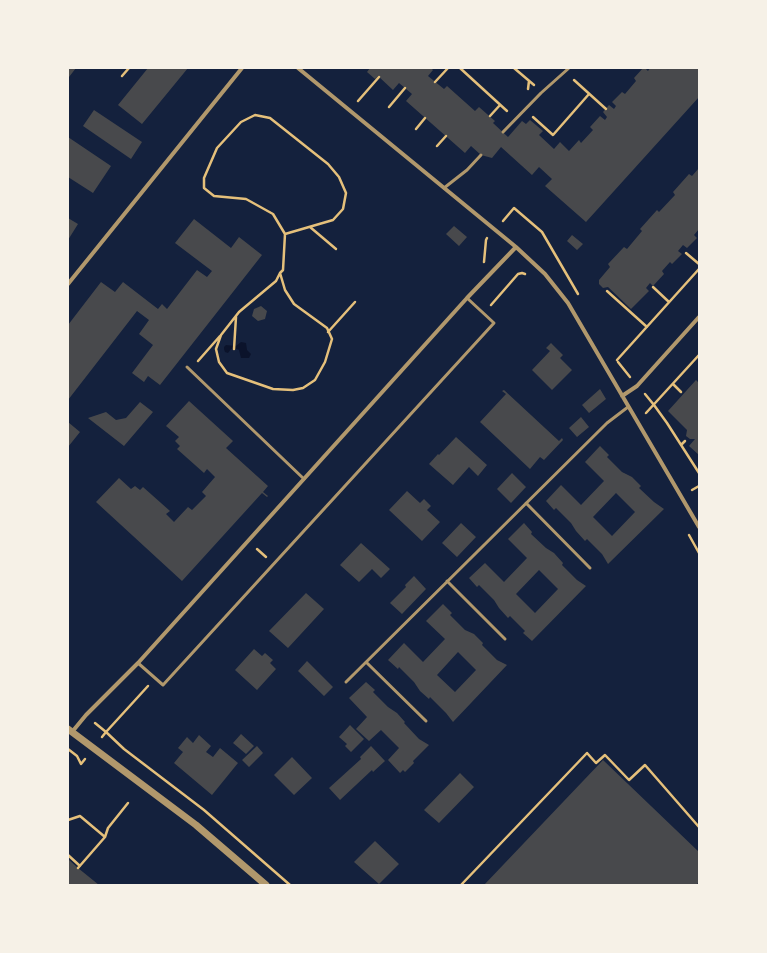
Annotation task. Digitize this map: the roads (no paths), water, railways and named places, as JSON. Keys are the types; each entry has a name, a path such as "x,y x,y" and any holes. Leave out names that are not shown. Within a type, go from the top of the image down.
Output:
{"street":[{"path":"68,284 242,68"},
{"path":"298,68 516,247 545,274 568,303 699,527"},
{"path":"266,885 196,825 70,731 138,663 468,298 516,247"},
{"path":"622,396 637,386 699,317"}],"lane":[{"path":"503,132 569,68"},
{"path":"444,188 467,170 481,155"},
{"path":"138,663 163,685 494,323 468,298"},
{"path":"187,367 304,479"},
{"path":"346,682 607,423 628,406"},
{"path":"526,503 590,568"},
{"path":"447,581 505,639"},
{"path":"366,662 426,722"}],"water":[{"path":"241,342 246,343 247,350 251,354 249,358 241,358 239,350 237,349 231,349 228,353 225,352 224,347 226,345 236,346"}]}
